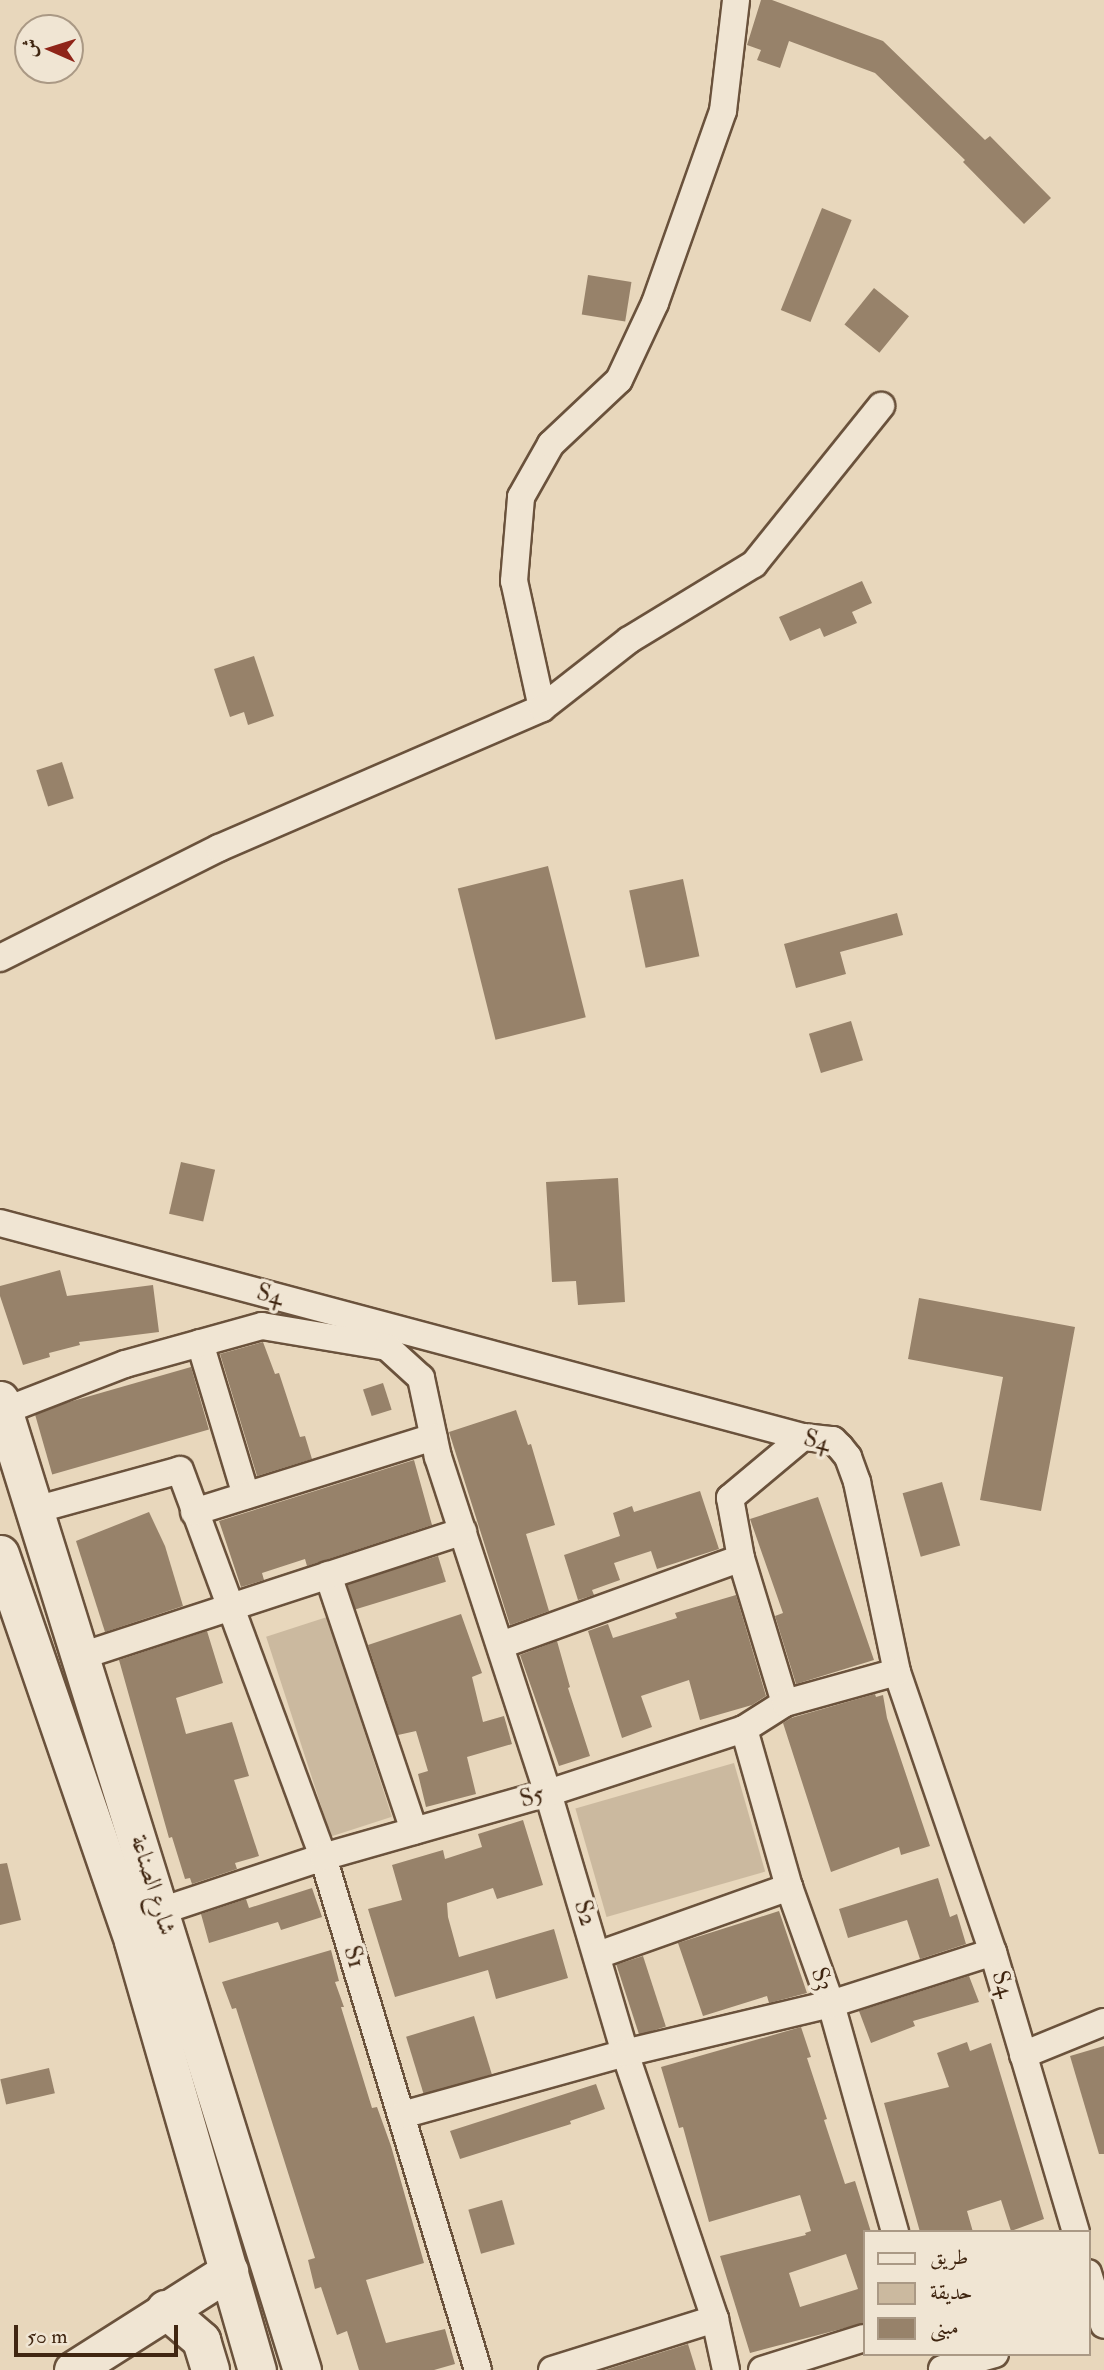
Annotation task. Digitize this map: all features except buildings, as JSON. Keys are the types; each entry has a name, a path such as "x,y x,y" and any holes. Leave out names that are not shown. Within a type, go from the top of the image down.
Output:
{"main road":[{"name":"شارع الصناعة","path":"2,1406 162,1911 302,2370"},
{"name":"شارع الصناعة","path":"0,1554 133,1941 257,2370"},
{"path":"73,2370 229,2271"},
{"path":"166,2309 201,2340 210,2370"}],"street":[{"path":"542,708 514,581 521,497 551,444 619,380 655,303 723,111 736,0"},
{"path":"0,958 219,848 542,708 629,640 754,564 881,406"},
{"name":"S4","path":"0,1223 803,1437 833,1440 854,1469 897,1672 993,1952 1075,2230"},
{"name":"S2","path":"2,1406 125,1364 262,1326 387,1347 421,1378 436,1447 548,1793 625,2053 715,2319 726,2370"},
{"path":"200,1343 246,1495"},
{"path":"785,1703 741,1558 730,1498 803,1437"},
{"path":"194,1511 246,1495 436,1447"},
{"name":"S1","path":"35,1510 180,1470 208,1552 323,1857 478,2370"},
{"path":"81,1656 463,1531"},
{"path":"501,1645 741,1558"},
{"path":"328,1575 414,1831"},
{"name":"S5","path":"162,1911 323,1857 548,1793 744,1728 785,1703 897,1672"},
{"name":"S3","path":"744,1728 789,1887 831,2004 894,2230"},
{"path":"598,1955 789,1887"},
{"path":"402,2115 625,2053 831,2004 993,1952"},
{"path":"1023,2055 1104,2022"},
{"path":"1090,2279 1104,2324"},
{"path":"552,2370 715,2319"},
{"path":"762,2370 862,2339"},
{"path":"942,2370 988,2356"}],"green space":[{"path":"327,1617 392,1817 331,1836 266,1637"},
{"path":"734,1763 765,1872 607,1917 575,1808"}]}
